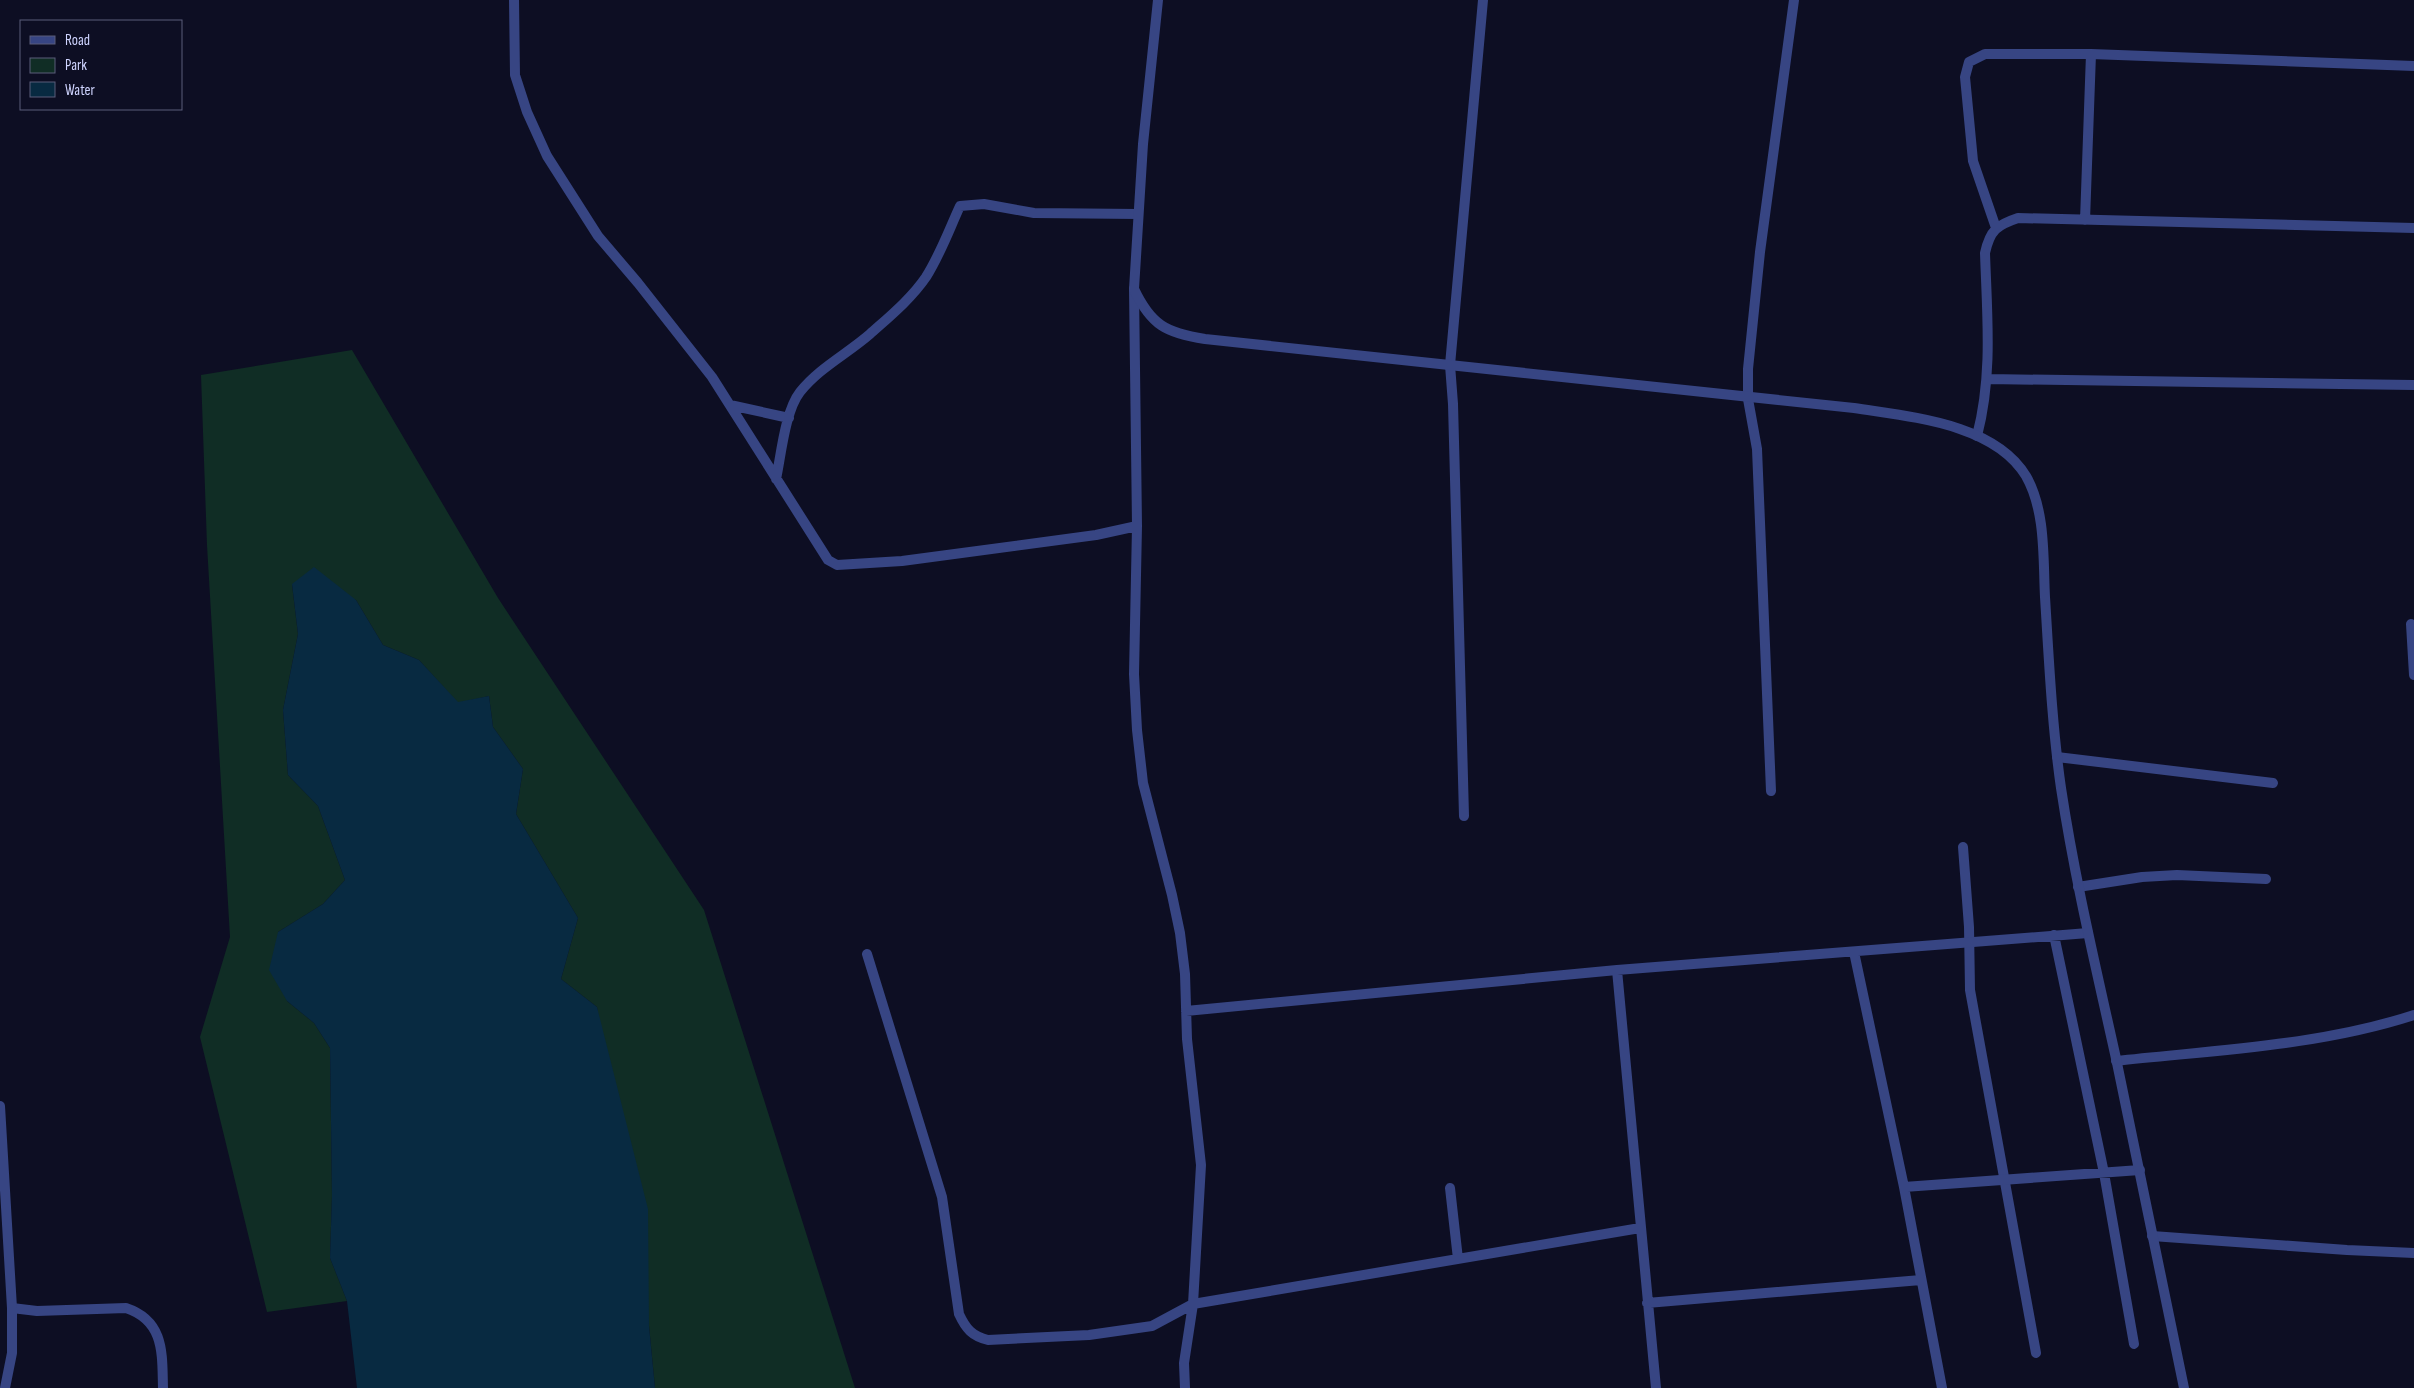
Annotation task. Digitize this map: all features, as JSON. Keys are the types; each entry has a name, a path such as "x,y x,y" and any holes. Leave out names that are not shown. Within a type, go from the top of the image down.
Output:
{"street":[{"path":"514,0 515,75 527,112 547,156 598,236 638,283 700,362 730,405 828,560 837,565 902,561 1096,535 1136,526"},
{"path":"1158,0 1138,214 1134,289 1136,526 1134,674 1137,730 1143,782 1180,933 1201,1166 1193,1304 1184,1363 1185,1388"},
{"path":"1464,816 1453,404 1450,365 1482,0"},
{"path":"1771,791 1757,449 1748,398 1748,368 1750,334 1794,0"},
{"path":"1996,228 1973,162 1965,77 1969,62 1985,54 2091,54 2414,66"},
{"path":"2085,220 2091,54"},
{"path":"776,480 789,418 799,393 820,372 869,335 906,301 925,279 942,248 960,206 984,204 1034,213 1138,214"},
{"path":"1977,436 1985,404 1988,380 1985,252 1988,237 1996,228 2018,218 2414,228"},
{"path":"1134,289 1143,307 1153,320 1168,329 1188,336 1854,408 1914,418 1977,436 1999,448 2015,462 2027,478 2034,498 2040,526 2057,757 2078,887 2140,1170 2184,1388"},
{"path":"1988,380 2414,385"},
{"path":"730,405 789,418"},
{"path":"2411,624 2414,675"},
{"path":"2057,757 2273,783"},
{"path":"1963,847 1970,990 2036,1352"},
{"path":"2078,887 2142,877 2177,875 2266,878"},
{"path":"1186,1011 1617,970 2088,933"},
{"path":"2054,936 2104,1173 2134,1344"},
{"path":"1854,952 1904,1187 1942,1388"},
{"path":"867,954 942,1197 958,1314 965,1328 975,1337 988,1340 1089,1335 1152,1326 1193,1304 1640,1228"},
{"path":"1617,970 1656,1388"},
{"path":"2116,1061 2316,1038 2370,1027 2414,1014"},
{"path":"0,1106 12,1308 12,1353 5,1388"},
{"path":"1904,1187 2140,1170"},
{"path":"1450,1188 1458,1259"},
{"path":"2152,1236 2414,1253"},
{"path":"1647,1303 1921,1280"},
{"path":"12,1308 37,1311 126,1308 140,1313 152,1327 162,1348 163,1388"}],"green space":[{"path":"352,350 498,598 704,910 855,1388 655,1388 649,1326 597,1007 561,979 578,918 516,814 523,769 493,727 489,696 458,703 419,660 383,645 356,600 292,584 298,634 283,710 288,775 318,806 345,880 323,904 278,932 287,1001 314,1023 330,1048 332,1195 330,1258 347,1301 267,1312 200,1037 230,937 207,545 201,375"}],"water":[{"path":"314,567 356,600 383,645 419,660 458,702 489,696 493,727 523,769 516,814 578,918 561,979 597,1007 648,1209 649,1326 655,1388 357,1388 347,1301 330,1258 332,1195 330,1048 314,1023 287,1001 269,970 278,932 323,904 345,880 318,806 288,775 283,710 298,634 292,584"}]}
